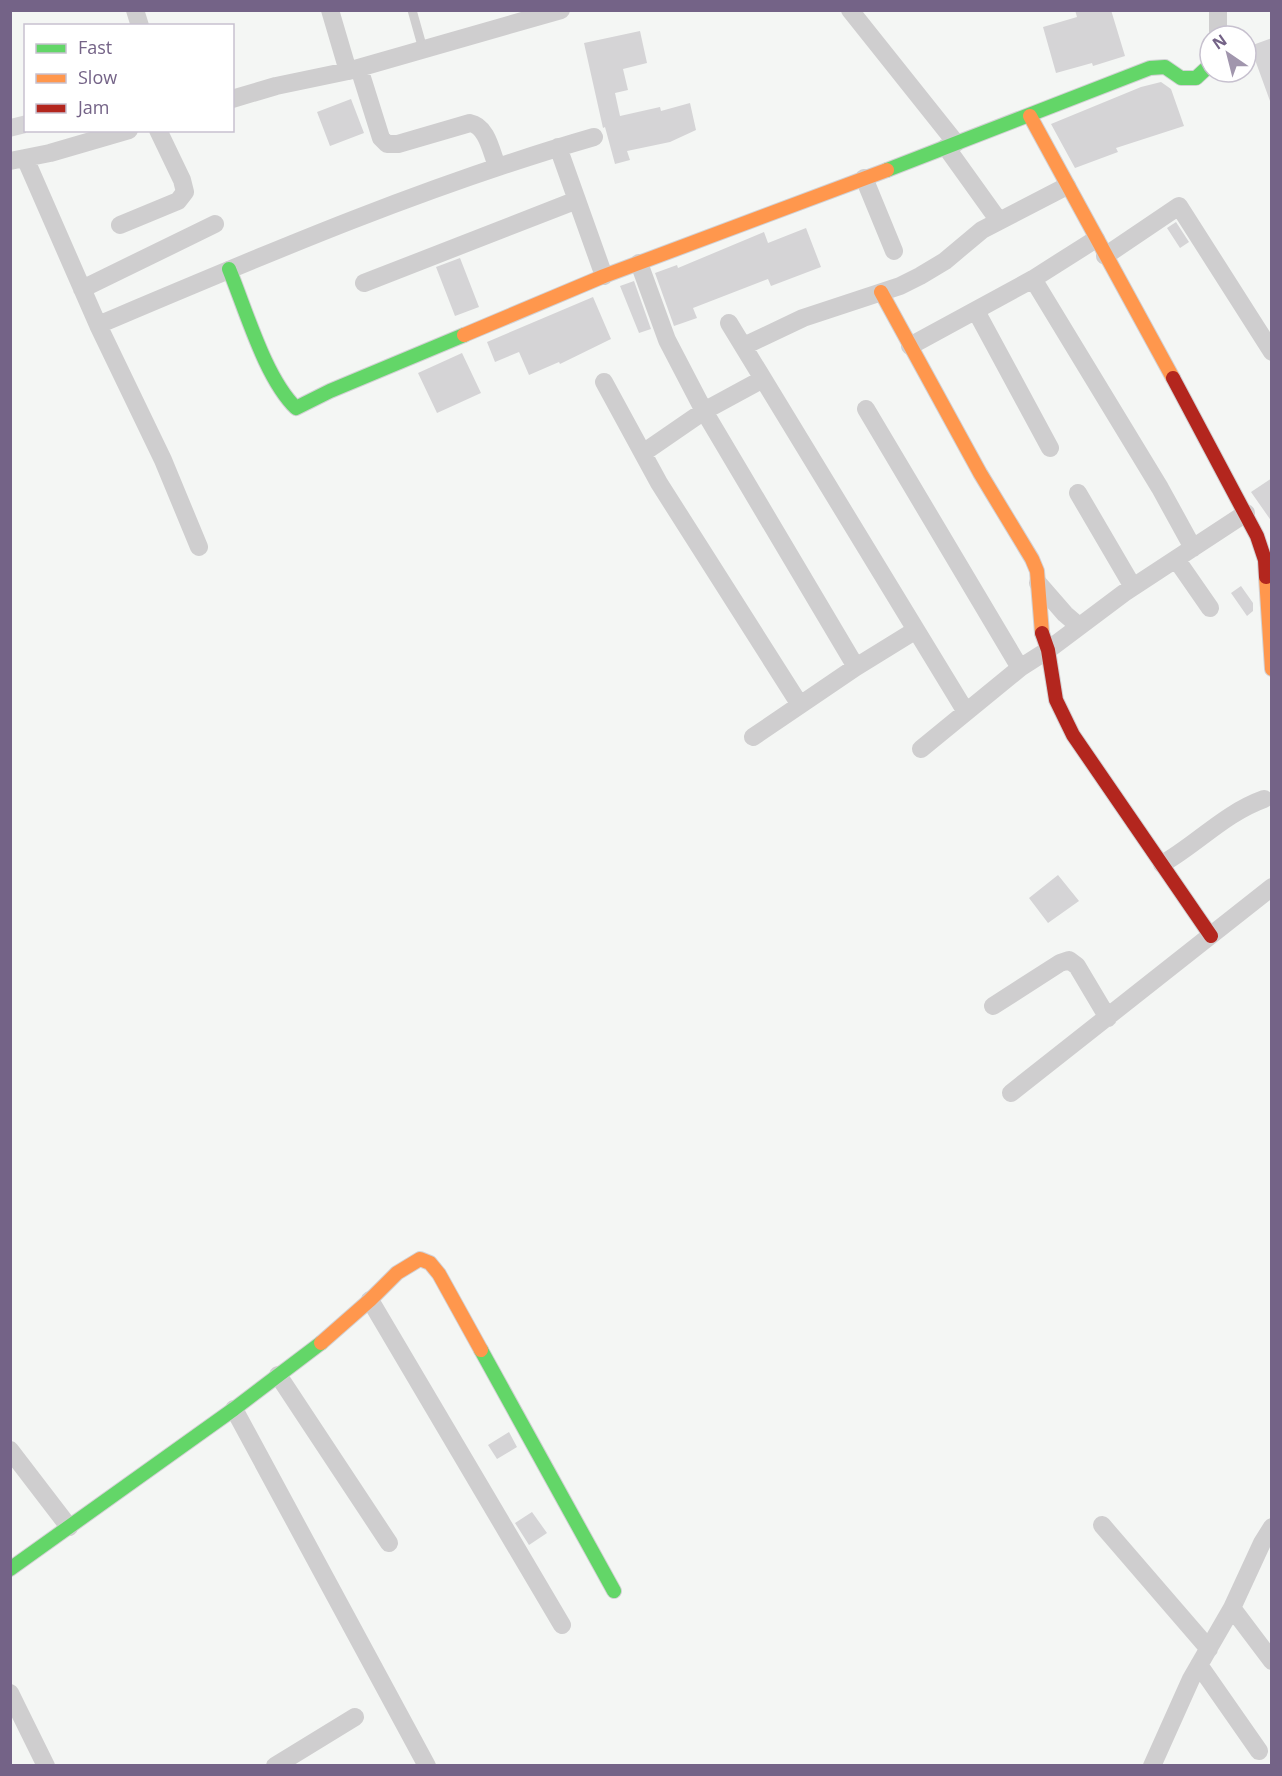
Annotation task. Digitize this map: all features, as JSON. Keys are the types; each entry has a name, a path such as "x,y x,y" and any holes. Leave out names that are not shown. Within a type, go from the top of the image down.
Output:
{"street":[{"path":"330,10 381,138 387,144 398,144 470,123 477,124 484,131 497,166"},
{"path":"234,98 276,86 354,69 529,14 561,10"},
{"path":"850,10 951,145 999,221"},
{"path":"229,269 276,382 291,405 296,408 330,391 604,276 1030,116 1150,68 1165,67 1181,78 1198,76"},
{"path":"1030,116 1246,513 1264,531 1272,669"},
{"path":"122,132 18,160 163,460 199,547"},
{"path":"120,225 178,201 185,192 182,180 159,132"},
{"path":"98,325 284,246 497,166 594,137"},
{"path":"558,147 604,276"},
{"path":"864,178 894,251"},
{"path":"744,346 803,318 881,292 920,276 945,261 982,230 1067,186"},
{"path":"364,283 577,200"},
{"path":"1105,255 1179,207 1272,352"},
{"path":"82,289 215,224"},
{"path":"910,346 1033,279 1096,239"},
{"path":"639,263 667,340 704,411 856,667"},
{"path":"1033,279 1160,488 1193,548"},
{"path":"881,292 980,473 1032,559 1037,571 1042,632 1048,650 1056,700 1061,713 1073,735 1212,936"},
{"path":"976,311 1050,448"},
{"path":"729,324 966,712"},
{"path":"643,453 704,411 763,379"},
{"path":"604,382 659,483 800,705"},
{"path":"867,409 1020,668"},
{"path":"1078,493 1134,587"},
{"path":"921,749 1020,668 1134,587 1246,513"},
{"path":"1176,559 1210,608"},
{"path":"1038,583 1065,614 1079,626"},
{"path":"753,738 856,667 916,630"},
{"path":"1162,864 1185,851 1237,811 1264,799"},
{"path":"1011,1094 1272,887"},
{"path":"993,1006 1060,963 1069,960 1077,966 1108,1018"},
{"path":"10,1569 234,1409 321,1343 397,1273 420,1259 430,1263 439,1274 614,1591"},
{"path":"370,1300 562,1625"},
{"path":"278,1375 389,1543"},
{"path":"234,1409 427,1766"},
{"path":"10,1450 69,1527"},
{"path":"1102,1525 1209,1648"},
{"path":"1152,1766 1199,1665 1232,1608 1262,1543 1272,1527"},
{"path":"1232,1608 1272,1661"},
{"path":"1199,1665 1259,1750"},
{"path":"10,1694 46,1766"},
{"path":"275,1766 355,1717"}],"lane":[{"path":"412,10 423,49"}],"building":[{"path":"1075,10 1111,10 1125,56 1093,66 1092,63 1056,73 1043,27 1077,17"},
{"path":"640,31 647,63 623,69 628,90 615,93 620,116 660,107 661,111 690,103 696,130 670,142 627,151 630,160 615,164 605,127 603,128 584,43"},
{"path":"1272,38 1272,101 1270,101 1258,68 1258,43"},
{"path":"1161,82 1171,89 1184,126 1116,148 1118,152 1075,168 1051,124 1141,87"},
{"path":"351,99 364,133 330,146 317,112"},
{"path":"24,116 24,132 26,133 10,137 10,119"},
{"path":"1176,222 1189,242 1180,248 1167,228"},
{"path":"806,228 821,267 771,286 768,279 693,308 697,318 674,326 655,273 677,265 678,268 764,232 768,243"},
{"path":"460,258 479,307 455,316 436,267"},
{"path":"634,281 651,329 639,333 620,286"},
{"path":"593,297 611,339 560,364 559,362 529,375 519,352 495,362 487,342"},
{"path":"462,353 481,393 437,413 418,373"},
{"path":"1272,478 1272,522 1251,492"},
{"path":"1241,586 1253,603 1253,611 1247,616 1231,593"},
{"path":"1058,875 1079,901 1048,923 1029,898"},
{"path":"509,1432 517,1447 497,1459 488,1445"},
{"path":"532,1512 547,1533 529,1545 515,1523"}],"traffic: fast":[{"path":"887,170 1150,68 1165,67 1181,78 1198,76"},
{"path":"229,269 266,362 285,395 296,408 330,391 464,335"},
{"path":"10,1569 234,1409 321,1343"},
{"path":"481,1350 614,1591"}],"traffic: slow":[{"path":"1030,116 1173,378"},
{"path":"464,335 604,276 887,170"},
{"path":"881,292 980,473 1032,559 1037,571 1042,633"},
{"path":"1266,577 1272,669"},
{"path":"321,1343 397,1273 420,1259 430,1263 439,1274 481,1350"}],"traffic: jam":[{"path":"1173,378 1257,536 1265,560 1266,577"},
{"path":"1042,633 1048,650 1056,700 1073,735 1211,936"}]}
